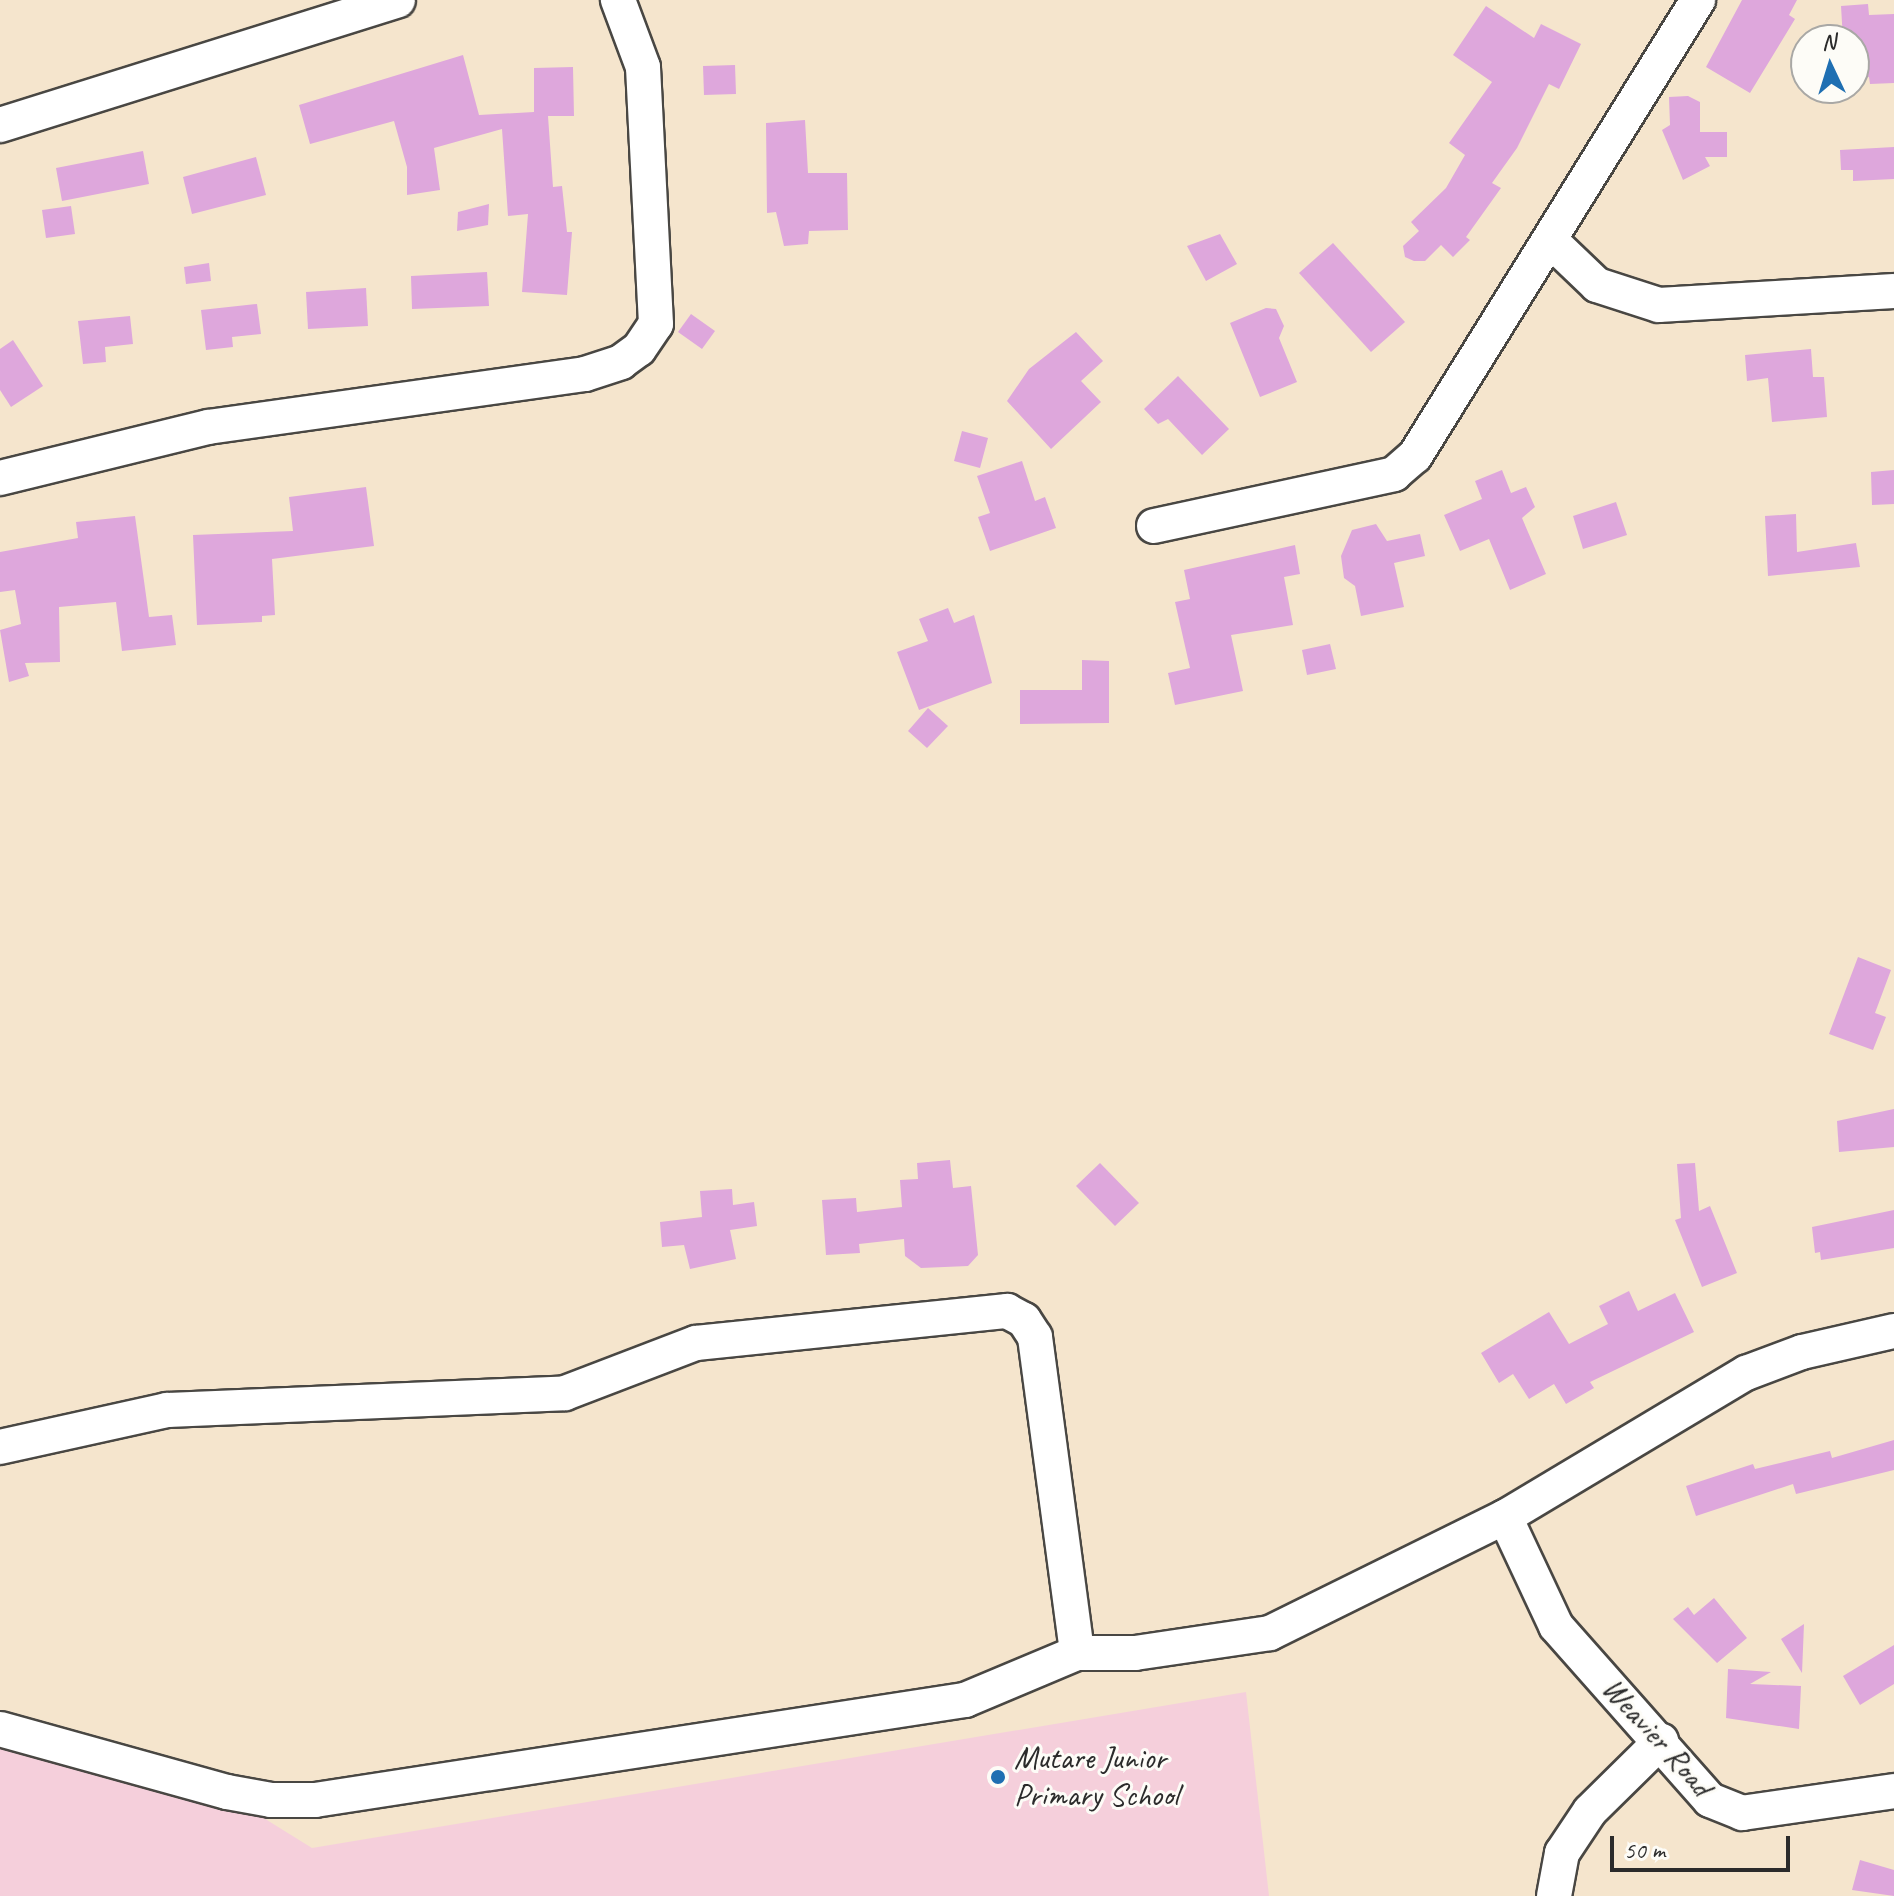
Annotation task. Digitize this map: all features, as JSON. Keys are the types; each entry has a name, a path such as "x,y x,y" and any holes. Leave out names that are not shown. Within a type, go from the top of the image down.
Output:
{"street":[{"path":"0,125 398,0"},
{"path":"0,478 208,427 585,374 639,349 656,324 643,67 618,0"},
{"path":"1154,526 1394,474 1415,456 1698,0"},
{"path":"1551,241 1597,285 1659,305 1894,291"},
{"path":"0,1447 167,1410 565,1393 696,1343 1007,1311 1024,1320 1035,1337 1077,1653"},
{"path":"0,1729 227,1792 271,1800 315,1800 965,1700 1077,1653 1135,1653 1270,1633 1505,1517 1746,1373 1802,1352 1894,1331"},
{"name":"Weavier Road","path":"1505,1517 1556,1626 1661,1741 1710,1800 1742,1813 1894,1791"},
{"path":"1554,1896 1562,1853 1590,1811 1661,1741"}],"shaded area":[{"name":"Mutare Junior Primary School","path":"1246,1692 1269,1896 0,1896 0,1746 246,1807 312,1848"}],"building":[{"path":"1742,0 1797,0 1789,15 1795,19 1750,93 1706,67"},
{"path":"1868,4 1869,15 1894,14 1894,83 1870,84 1870,24 1842,24 1841,6"},
{"path":"1486,6 1534,38 1541,24 1581,44 1559,89 1549,84 1517,148 1492,183 1501,188 1466,237 1470,240 1453,257 1441,245 1425,261 1414,261 1405,257 1403,246 1419,231 1411,222 1446,188 1465,155 1449,143 1492,82 1453,55"},
{"path":"463,55 479,115 534,112 534,68 573,67 574,116 548,116 553,187 562,186 567,232 572,232 567,295 522,292 528,214 508,216 502,129 434,148 440,190 407,195 407,167 394,121 310,144 299,105"},
{"path":"735,65 736,94 704,95 703,66"},
{"path":"1688,96 1700,102 1700,132 1727,132 1727,157 1705,157 1710,166 1683,180 1662,130 1670,125 1669,97"},
{"path":"805,120 808,173 847,173 848,230 809,231 808,244 784,246 776,212 767,213 766,123"},
{"path":"1894,147 1894,179 1853,181 1853,170 1841,170 1840,150"},
{"path":"143,151 149,184 62,201 56,168"},
{"path":"256,157 266,195 192,214 183,177"},
{"path":"489,204 488,225 457,231 458,212"},
{"path":"71,206 75,234 46,238 42,210"},
{"path":"1220,234 1237,264 1206,281 1187,246"},
{"path":"1333,243 1405,322 1371,352 1299,273"},
{"path":"209,263 211,281 186,284 184,267"},
{"path":"487,272 489,306 412,309 411,276"},
{"path":"366,288 368,326 308,329 306,292"},
{"path":"257,304 261,334 232,337 233,347 206,350 201,310"},
{"path":"1266,308 1276,309 1284,326 1279,338 1297,382 1260,397 1230,323"},
{"path":"691,314 715,331 702,349 678,332"},
{"path":"130,316 133,344 105,347 106,362 83,364 78,321"},
{"path":"1076,332 1103,361 1081,381 1101,402 1051,449 1007,401 1029,369"},
{"path":"13,340 43,386 11,407 0,390 0,349"},
{"path":"1811,349 1813,377 1824,377 1827,417 1772,422 1768,378 1747,381 1745,355"},
{"path":"1178,376 1229,429 1202,455 1168,419 1158,424 1144,409"},
{"path":"962,431 988,438 980,468 954,461"},
{"path":"1022,461 1035,501 1045,497 1056,528 990,551 978,517 990,513 977,476"},
{"path":"1502,470 1511,493 1526,487 1535,507 1522,518 1546,574 1510,590 1489,539 1460,551 1444,515 1482,499 1475,481"},
{"path":"1894,470 1894,504 1872,505 1871,472"},
{"path":"366,487 374,546 272,559 275,615 262,616 262,622 197,625 193,535 293,531 289,497"},
{"path":"1616,502 1627,535 1583,549 1573,516"},
{"path":"1796,514 1797,552 1856,543 1860,567 1768,576 1765,516"},
{"path":"135,516 149,617 172,615 176,645 122,651 116,602 59,607 60,662 25,663 29,676 9,682 0,630 21,624 15,590 0,592 0,552 78,538 76,522"},
{"path":"1376,524 1387,541 1420,534 1425,556 1394,563 1404,607 1361,616 1355,586 1344,578 1341,556 1352,530"},
{"path":"1295,545 1300,574 1284,577 1293,625 1231,635 1243,691 1175,705 1168,673 1190,668 1175,602 1190,599 1184,570"},
{"path":"948,608 954,623 974,615 992,683 919,710 897,652 928,641 919,619"},
{"path":"1330,644 1336,669 1307,675 1302,650"},
{"path":"1082,660 1109,661 1109,723 1020,724 1020,690 1082,690"},
{"path":"928,708 948,726 927,748 908,731"},
{"path":"1858,957 1891,970 1875,1013 1886,1017 1873,1050 1829,1034"},
{"path":"1894,1109 1894,1147 1839,1152 1837,1121"},
{"path":"950,1160 953,1188 971,1186 978,1255 968,1266 921,1268 905,1256 904,1239 859,1244 860,1253 826,1255 822,1200 856,1198 857,1212 902,1207 900,1180 918,1179 917,1163"},
{"path":"1100,1163 1139,1203 1115,1226 1076,1186"},
{"path":"1695,1163 1699,1211 1710,1206 1737,1273 1702,1287 1675,1220 1681,1218 1677,1164"},
{"path":"732,1189 733,1205 754,1202 757,1226 730,1230 736,1259 690,1269 684,1245 662,1247 660,1222 702,1217 700,1191"},
{"path":"1894,1210 1894,1248 1821,1260 1820,1252 1815,1253 1812,1227"},
{"path":"1629,1291 1638,1311 1675,1293 1694,1332 1590,1382 1594,1388 1566,1404 1554,1384 1529,1399 1513,1374 1499,1383 1481,1353 1549,1312 1569,1344 1608,1324 1599,1306"},
{"path":"1894,1440 1894,1470 1796,1494 1793,1484 1696,1516 1686,1486 1753,1464 1755,1469 1830,1451 1832,1458"},
{"path":"1714,1598 1747,1638 1717,1663 1673,1619 1688,1607 1694,1615"},
{"path":"1804,1624 1802,1673 1781,1639"},
{"path":"1894,1645 1894,1684 1860,1705 1843,1676"},
{"path":"1728,1669 1771,1672 1750,1684 1801,1686 1799,1729 1726,1718"},
{"path":"1860,1860 1894,1870 1894,1896 1852,1890"}],"place":[{"name":"Mutare Junior Primary School","path":"998,1777"}]}
